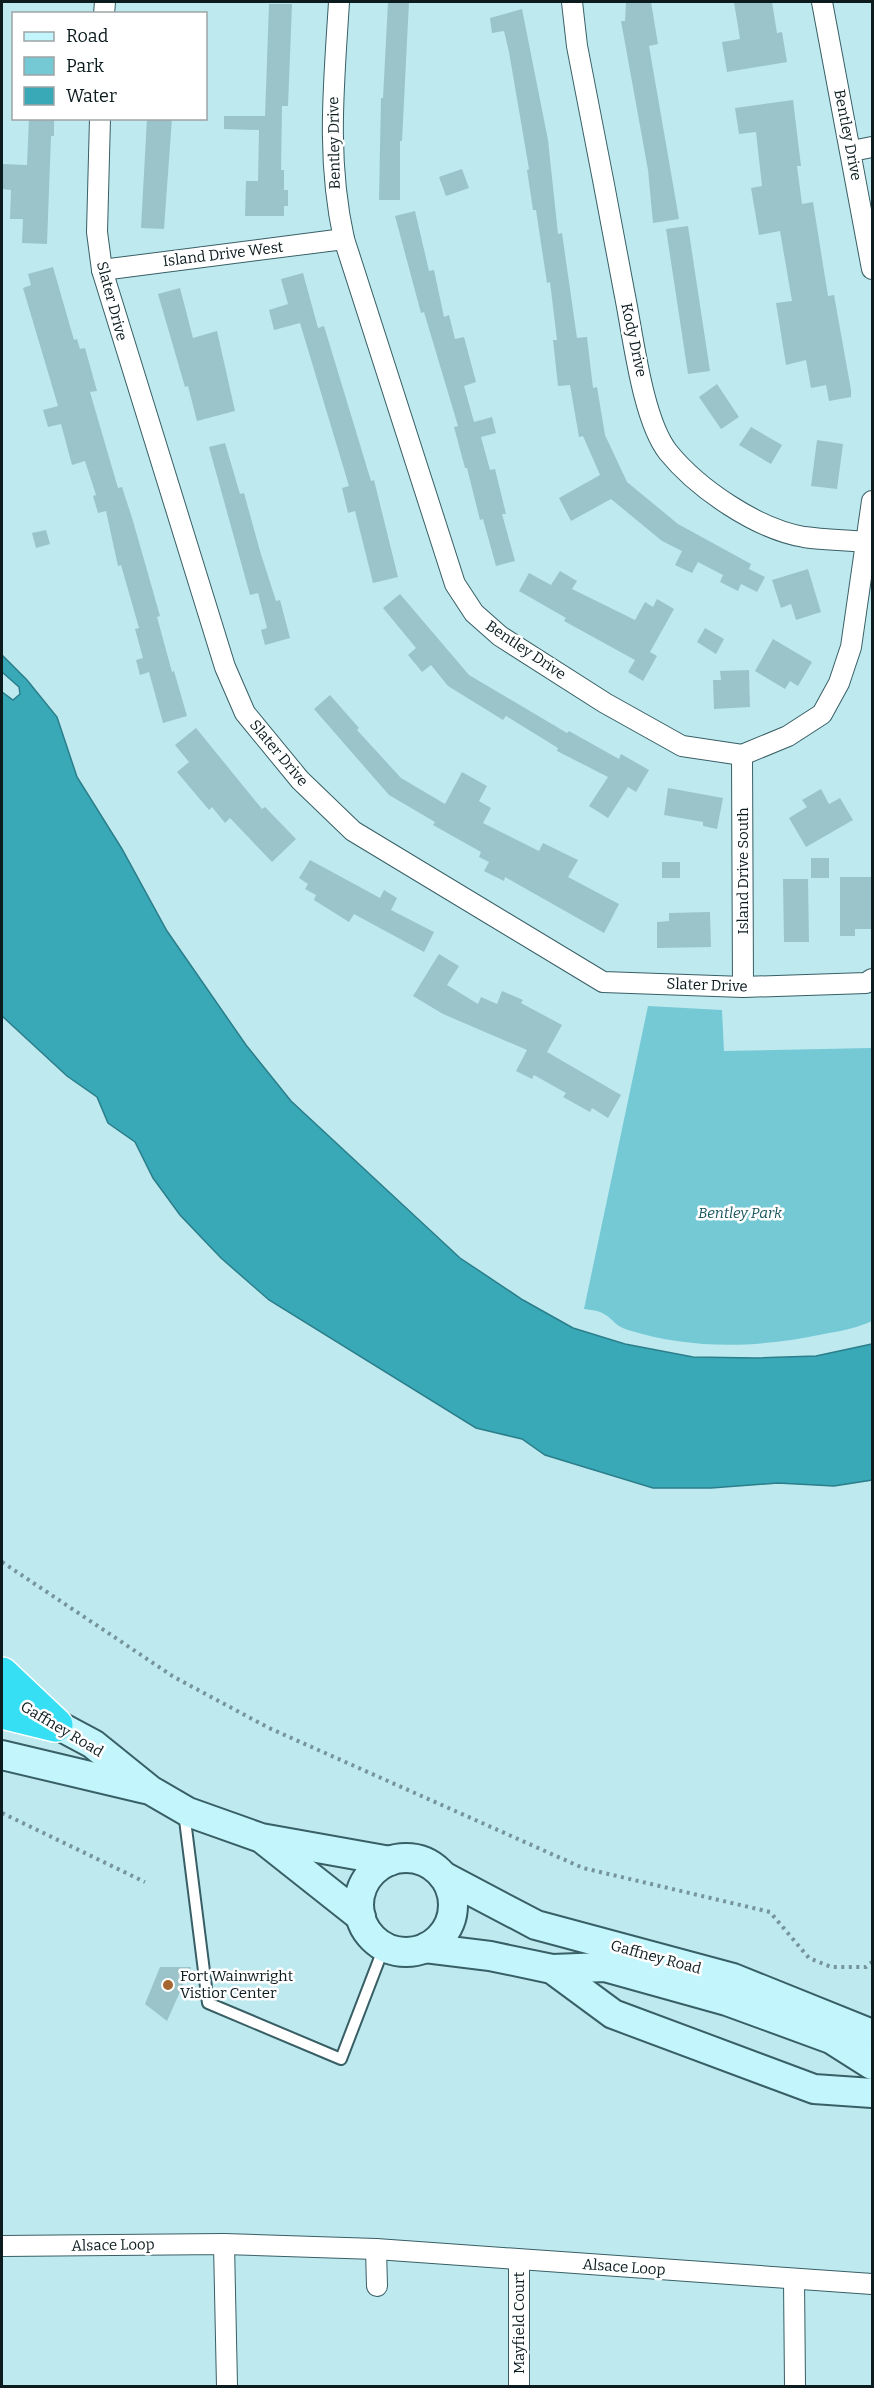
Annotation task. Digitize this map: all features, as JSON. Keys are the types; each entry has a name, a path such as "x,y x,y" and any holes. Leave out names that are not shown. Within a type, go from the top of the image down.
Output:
{"highway":[{"path":"2,1674 56,1725"},
{"path":"2,1712 56,1725"}],"main road":[{"name":"Gaffney Road","path":"2,1693 93,1744 150,1790 184,1809 261,1838 390,1861"},
{"name":"Gaffney Road","path":"2,1755 150,1790"},
{"name":"Gaffney Road","path":"261,1838 361,1917"},
{"path":"415,1859 435,1868 443,1876 453,1898 452,1918 441,1937 425,1948 408,1952 384,1947 370,1936 361,1917 361,1892 369,1877 390,1861 415,1859"},
{"name":"Gaffney Road","path":"443,1876 536,1925 733,1978 873,2034"},
{"name":"Gaffney Road","path":"425,1948 489,1956 552,1969 605,1967 727,2001 831,2039 873,2065"},
{"name":"Gaffney Road","path":"552,1969 613,2014 814,2089 873,2093"}],"street":[{"name":"Bentley Drive","path":"339,2 331,129 335,197 344,239 455,584 474,614 500,636 577,685 681,746 742,755"},
{"name":"Kody Drive","path":"572,2 577,46 652,424 667,450 687,472 718,498 767,525 802,536 867,542"},
{"name":"Bentley Drive","path":"822,2 873,269"},
{"name":"Slater Drive","path":"100,120 97,232 102,270 225,667 245,713 300,780 353,831 603,982 743,987 854,984 873,979"},
{"path":"852,151 873,147"},
{"name":"Island Drive West","path":"102,270 344,239"},
{"path":"742,755 788,736 822,714 839,683 851,647 873,501"},
{"name":"Island Drive South","path":"742,755 743,987"},
{"path":"224,2244 227,2386"},
{"name":"Alsace Loop","path":"2,2246 224,2244 376,2249 873,2284"},
{"path":"376,2249 377,2286"},
{"name":"Mayfield Court","path":"519,2260 519,2386"},
{"path":"794,2279 795,2386"}],"lane":[{"path":"184,1809 208,2003 341,2059 384,1947"}],"path":[{"path":"2,1562 174,1677 269,1728 583,1868 770,1911 809,1958 831,1967 866,1967 873,1962"},
{"path":"2,1813 146,1882"}],"green space":[{"name":"Bentley Park","path":"648,1006 722,1010 724,1051 871,1048 872,1321 861,1326 799,1339 750,1344 701,1344 628,1330 600,1312 584,1309"}],"water":[{"path":"2,655 27,680 57,717 77,777 122,849 167,931 246,1045 291,1101 460,1258 523,1300 573,1328 625,1344 693,1357 816,1356 872,1344 872,1480 834,1486 778,1483 711,1488 653,1488 545,1455 522,1439 476,1428 269,1300 221,1258 180,1215 153,1178 135,1142 108,1123 97,1097 67,1076 2,1016 2,692 13,700 20,694 19,687 2,672"}],"building":[{"path":"388,2 409,2 402,141 400,141 400,200 379,200 381,98 383,98"},
{"path":"626,2 651,2 658,44 649,46 679,219 653,223 648,170 621,21 625,21"},
{"path":"734,2 772,2 777,33 782,32 787,62 727,72 722,42 740,39"},
{"path":"269,4 292,4 288,106 282,106 281,170 284,170 284,190 288,190 288,206 284,206 284,216 245,216 246,181 258,181 259,130 224,129 224,116 265,116"},
{"path":"522,9 548,140 558,234 562,233 577,338 587,337 593,388 597,387 605,435 627,482 678,524 751,564 749,569 765,577 757,592 741,584 738,591 720,582 723,575 698,562 692,573 675,565 682,551 662,541 611,499 571,521 559,498 600,475 583,436 579,437 570,385 558,386 553,340 557,340 550,282 547,283 536,210 533,210 527,170 529,169 509,52 504,31 492,33 490,18"},
{"path":"793,100 801,166 797,166 802,204 813,202 828,296 834,295 851,390 851,397 829,401 826,385 811,388 806,360 786,365 776,303 792,301 780,231 759,235 751,188 762,186 756,132 739,134 735,108"},
{"path":"29,120 54,120 54,136 51,136 47,244 22,243 23,219 10,219 11,190 2,189 2,164 27,165"},
{"path":"147,120 172,120 164,229 141,228"},
{"path":"462,169 469,188 446,196 439,177"},
{"path":"415,211 429,271 434,270 444,317 449,315 455,339 464,337 476,382 464,386 474,422 492,417 496,433 481,437 490,470 495,469 506,514 502,514 515,561 496,566 483,519 480,520 454,427 458,426 424,312 421,313 395,216"},
{"path":"688,226 710,371 688,374 666,229"},
{"path":"53,267 74,340 77,339 80,349 85,348 97,391 90,392 118,488 122,487 133,521 160,616 157,617 172,672 174,671 187,716 163,723 149,672 140,675 136,660 143,658 135,629 139,628 121,565 118,566 106,511 98,513 93,496 96,495 85,461 72,465 61,424 48,427 43,410 58,406 23,288 31,285 28,274"},
{"path":"303,273 318,328 324,326 371,481 374,480 398,577 373,583 355,511 348,513 342,488 349,486 300,323 274,330 269,310 288,304 281,279"},
{"path":"180,288 193,338 217,331 235,411 197,421 158,294"},
{"path":"717,384 739,417 721,429 699,397"},
{"path":"751,427 782,445 771,464 739,445"},
{"path":"817,440 843,444 837,489 811,486"},
{"path":"225,443 240,494 244,493 276,601 280,600 290,638 265,645 261,630 267,628 258,593 250,595 209,447"},
{"path":"46,530 50,544 36,548 32,533"},
{"path":"808,569 821,612 796,620 791,604 781,608 772,580"},
{"path":"560,571 577,581 572,589 635,620 645,602 653,607 657,599 674,609 650,652 657,656 643,681 628,672 635,660 564,621 566,618 519,591 529,573 551,585"},
{"path":"400,594 469,675 567,733 569,731 619,759 621,754 649,770 636,792 628,787 608,818 589,806 608,777 557,751 558,748 506,716 503,720 448,686 431,665 422,672 408,655 416,648 383,608"},
{"path":"705,628 724,639 716,654 697,642"},
{"path":"773,639 812,662 798,686 790,681 785,689 755,671"},
{"path":"749,670 750,707 714,709 713,680 721,680 720,671"},
{"path":"330,695 359,728 357,730 401,778 445,804 462,772 487,786 479,801 491,808 483,823 539,851 543,843 578,860 568,877 619,904 604,933 505,877 504,881 484,871 489,862 479,857 481,852 433,825 435,822 389,795 314,709"},
{"path":"196,728 262,809 265,807 296,839 272,862 230,818 225,823 212,807 209,810 177,772 189,762 175,745"},
{"path":"668,788 723,798 717,829 703,826 703,822 664,815"},
{"path":"821,789 829,804 840,798 853,820 806,847 789,818 807,807 802,800"},
{"path":"811,858 829,858 829,878 811,878"},
{"path":"310,860 380,898 384,890 397,898 391,910 434,932 424,952 354,914 349,922 314,900 316,895 305,889 308,884 299,878"},
{"path":"662,862 680,862 680,878 662,878"},
{"path":"840,877 871,877 871,929 855,929 855,936 840,936"},
{"path":"783,879 808,879 809,942 784,942"},
{"path":"710,912 711,947 657,948 657,922 669,921 669,913"},
{"path":"439,954 459,966 447,985 478,1004 481,997 497,1004 502,991 523,1000 521,1003 562,1025 547,1052 621,1095 608,1118 592,1108 590,1112 563,1097 566,1093 534,1075 532,1079 516,1071 527,1050 443,1014 413,996"},
{"name":"Fort Wainwright Vistior Center","path":"160,1967 191,1967 167,2021 145,2004"}],"place":[{"name":"Fort Wainwright Vistior Center","path":"168,1985"}]}
